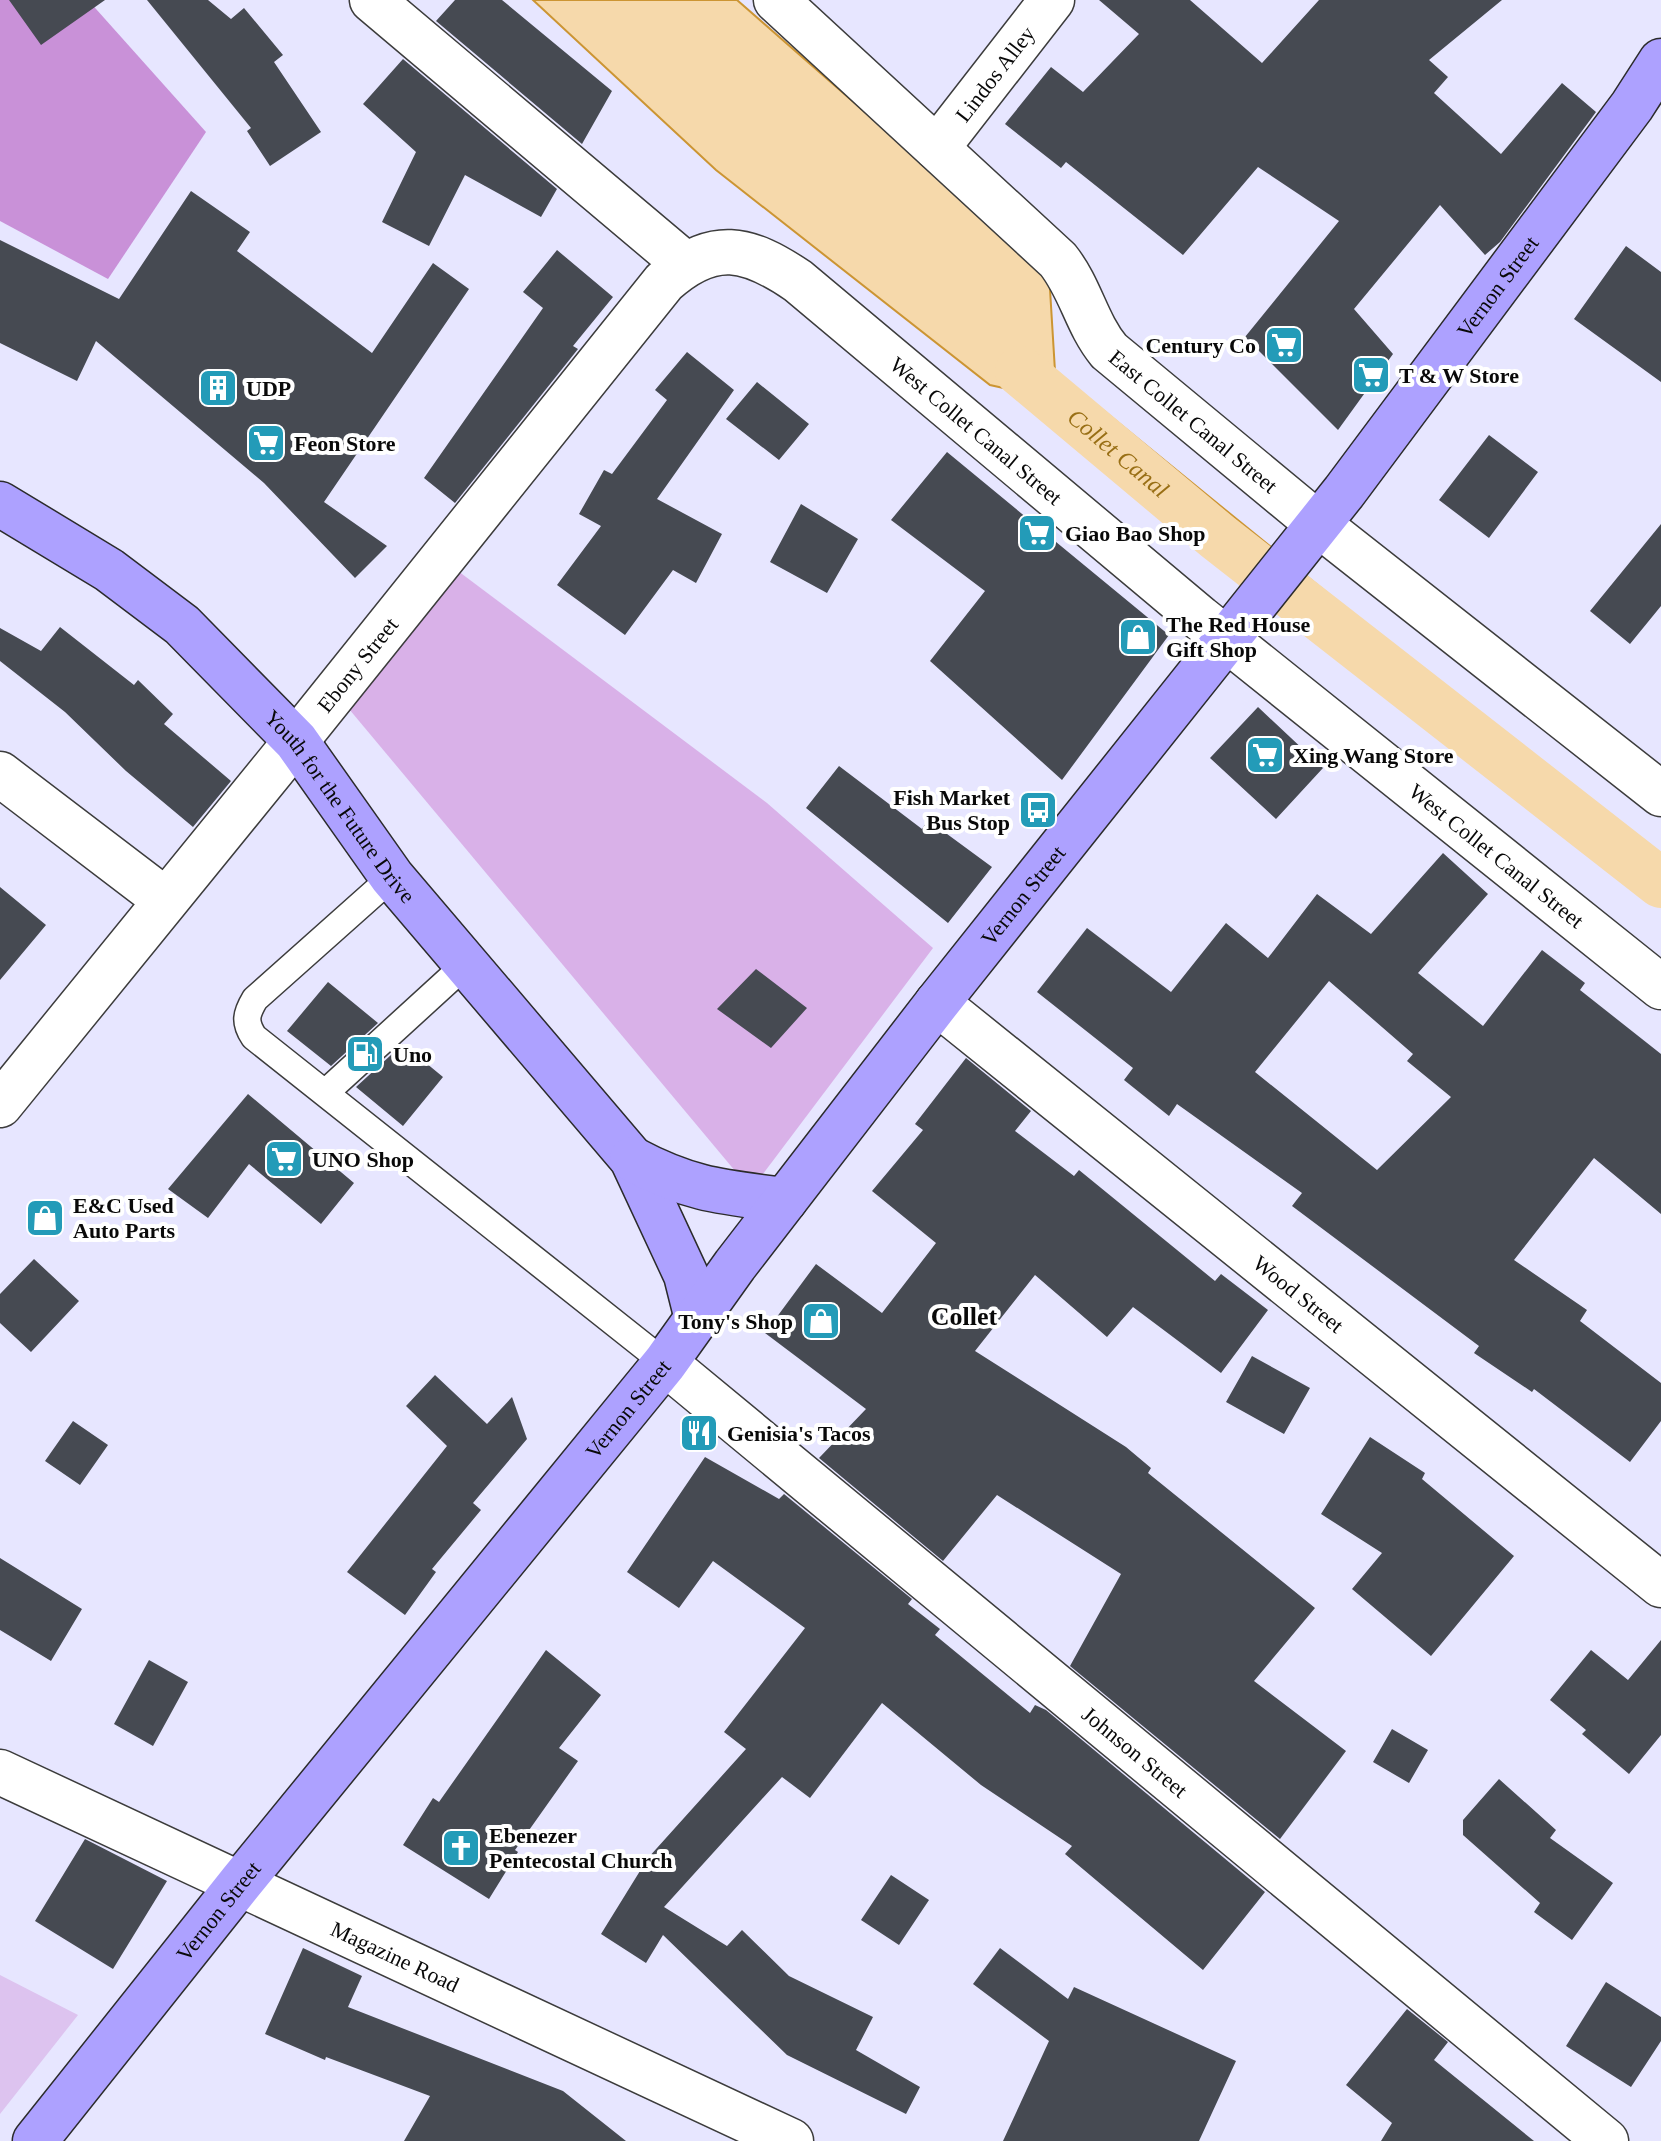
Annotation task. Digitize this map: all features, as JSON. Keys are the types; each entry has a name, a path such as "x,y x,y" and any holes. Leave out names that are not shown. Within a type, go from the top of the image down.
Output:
{"main road":[{"name":"Vernon Street","path":"35,2141 241,1882 665,1363 785,1200 937,1003 1226,638 1266,592 1632,106 1661,61"},
{"name":"Youth for the Future Drive","path":"0,504 109,570 182,625 296,741 392,877 464,966 632,1159 686,1275 697,1319"},
{"name":"Youth for the Future Drive","path":"632,1159 675,1182 708,1190 785,1200"}],"street":[{"path":"372,0 685,264"},
{"name":"East Collet Canal Street","path":"776,0 1058,260 1075,281 1096,335 1109,351 1309,535 1661,794"},
{"name":"Lindos Alley","path":"937,148 1052,0"},
{"name":"West Collet Canal Street","path":"685,264 728,250 765,258 776,266 1226,638 1661,987"},
{"name":"Ebony Street","path":"0,1105 664,282 685,264"},
{"path":"0,774 164,899"},
{"name":"Wood Street","path":"937,1003 1661,1585"},
{"name":"Johnson Street","path":"665,1363 1606,2141"},
{"name":"Magazine Road","path":"0,1772 791,2141"}],"lane":[{"path":"392,877 255,999 247,1013 247,1026 254,1037 665,1363"},
{"path":"325,1093 464,966"}],"shaded area":[{"path":"0,0 88,0 206,132 108,279 0,221"},
{"path":"533,0 737,0 1049,273 1055,371 1461,702 1661,857 1661,878 1319,606 1049,398 990,385 716,170"},
{"path":"442,559 767,803 933,948 751,1190 344,703"},
{"path":"0,1975 78,2015 0,2114"}],"building":[{"path":"9,0 105,0 41,45"},
{"path":"147,0 208,0 231,19 244,8 283,55 274,62 321,132 270,166 247,131 251,128"},
{"path":"455,0 502,0 612,91 582,144 436,21"},
{"path":"1099,0 1190,0 1262,63 1319,0 1502,0 1429,60 1448,77 1434,93 1501,154 1562,83 1596,112 1500,242 1485,255 1440,205 1354,309 1393,354 1338,430 1245,337 1339,221 1258,167 1183,255 1066,162 1061,168 1005,124 1051,67 1083,92 1139,34"},
{"path":"403,59 557,189 541,217 465,175 429,246 382,222 416,152 363,104"},
{"path":"191,191 250,232 237,251 372,353 433,263 469,289 324,502 387,546 355,578 264,483 96,341 77,381 0,343 0,240 119,299"},
{"path":"1626,246 1661,272 1661,382 1574,319"},
{"path":"557,250 613,297 573,346 578,349 455,503 424,478 543,308 523,292"},
{"path":"687,352 734,390 657,499 722,534 696,583 673,570 625,635 557,585 601,526 579,514 604,470 612,474 667,400 655,390"},
{"path":"757,382 809,424 779,460 726,419"},
{"path":"1489,435 1538,472 1489,538 1439,500"},
{"path":"947,452 1169,635 1062,780 930,661 985,591 891,520"},
{"path":"801,504 858,539 827,593 770,562"},
{"path":"1661,524 1661,606 1630,644 1590,611"},
{"path":"60,627 134,685 138,680 173,714 164,724 231,781 193,827 126,771 65,712 0,661 0,628 41,651"},
{"path":"1258,707 1323,768 1276,819 1210,758"},
{"path":"839,766 922,829 928,820 992,867 948,923 806,808"},
{"path":"1443,853 1488,894 1418,973 1483,1026 1542,950 1585,983 1580,990 1661,1054 1661,1214 1594,1158 1514,1260 1587,1310 1580,1321 1661,1383 1661,1421 1630,1462 1534,1389 1532,1392 1474,1353 1479,1346 1292,1206 1302,1193 1177,1104 1169,1116 1124,1080 1133,1068 1037,992 1087,928 1171,992 1226,923 1268,958 1317,894 1371,934","holes":["1329,981 1413,1054 1407,1061 1451,1097 1377,1170 1255,1072"]},
{"path":"0,887 46,925 0,980"},
{"path":"756,969 807,1008 771,1048 717,1009"},
{"path":"328,982 378,1023 331,1066 287,1031"},
{"path":"403,1044 443,1077 403,1126 356,1087"},
{"path":"966,1058 1031,1111 1015,1131 1074,1176 1079,1170 1215,1281 1221,1274 1268,1310 1221,1373 1133,1307 1107,1337 1035,1275 975,1351 1126,1447 1151,1468 1148,1473 1315,1608 1254,1681 1346,1751 1280,1839 1070,1666 1121,1574 997,1495 943,1561 819,1458 866,1409 765,1333 816,1264 882,1313 936,1243 872,1191 923,1130 915,1124"},
{"name":"UNO Shop","path":"248,1094 354,1183 321,1224 249,1164 208,1218 168,1189"},
{"path":"34,1259 79,1301 31,1352 0,1323 0,1294"},
{"path":"1252,1356 1310,1388 1284,1434 1226,1402"},
{"path":"435,1375 487,1424 512,1397 527,1439 473,1503 481,1510 432,1569 436,1572 405,1615 347,1572 447,1446 406,1406"},
{"path":"73,1421 108,1445 80,1485 45,1461"},
{"path":"1370,1437 1425,1473 1422,1479 1514,1556 1431,1656 1352,1589 1382,1553 1321,1514"},
{"path":"705,1457 779,1499 784,1494 912,1599 908,1604 940,1629 935,1635 1030,1713 1035,1705 1046,1710 1265,1892 1203,1970 1065,1854 1072,1846 981,1785 882,1703 810,1798 782,1777 664,1907 727,1946 742,1930 789,1976 873,2017 856,2050 920,2087 906,2114 787,2055 663,1935 646,1963 601,1934 648,1858 746,1749 724,1732 805,1628 713,1561 679,1608 627,1572"},
{"path":"0,1558 82,1609 51,1661 0,1630"},
{"path":"1661,1640 1661,1735 1629,1774 1582,1734 1586,1730 1550,1700 1591,1650 1628,1680"},
{"path":"546,1650 601,1695 559,1748 578,1761 515,1850 518,1852 489,1899 403,1845 433,1798 439,1802"},
{"path":"149,1660 188,1682 153,1746 114,1724"},
{"path":"1392,1729 1428,1750 1409,1783 1373,1762"},
{"path":"1499,1779 1556,1830 1550,1838 1613,1883 1572,1940 1534,1912 1540,1903 1463,1835 1463,1820"},
{"path":"85,1839 167,1881 113,1969 35,1921"},
{"path":"891,1875 929,1900 899,1945 861,1920"},
{"path":"303,1948 362,1976 348,2007 563,2091 626,2141 404,2141 430,2096 326,2057 325,2060 265,2034"},
{"path":"1000,1948 1068,1999 1074,1987 1236,2061 1199,2141 1003,2141 1049,2041 973,1984"},
{"path":"1606,1982 1661,2017 1661,2041 1631,2087 1566,2046"},
{"path":"1407,2009 1448,2042 1434,2060 1534,2141 1381,2141 1392,2123 1346,2085"}],"waterway":[{"name":"Collet Canal","path":"1020,371 1218,537 1661,883"}],"place":[{"name":"Century Co","path":"1284,345"},
{"name":"T & W Store","path":"1371,375"},
{"name":"UDP","path":"218,388"},
{"name":"Feon Store","path":"266,443"},
{"name":"Giao Bao Shop","path":"1037,533"},
{"name":"The Red House Gift Shop","path":"1138,637"},
{"name":"Xing Wang Store","path":"1265,755"},
{"name":"Fish Market Bus Stop","path":"1038,810"},
{"name":"Uno","path":"365,1054"},
{"name":"UNO Shop","path":"284,1159"},
{"name":"E&C Used Auto Parts","path":"45,1218"},
{"name":"Tony's Shop","path":"821,1321"},
{"name":"Genisia's Tacos","path":"699,1433"},
{"name":"Ebenezer Pentecostal Church","path":"461,1848"}],"district":[{"name":"Collet","path":"964,1316"}]}
